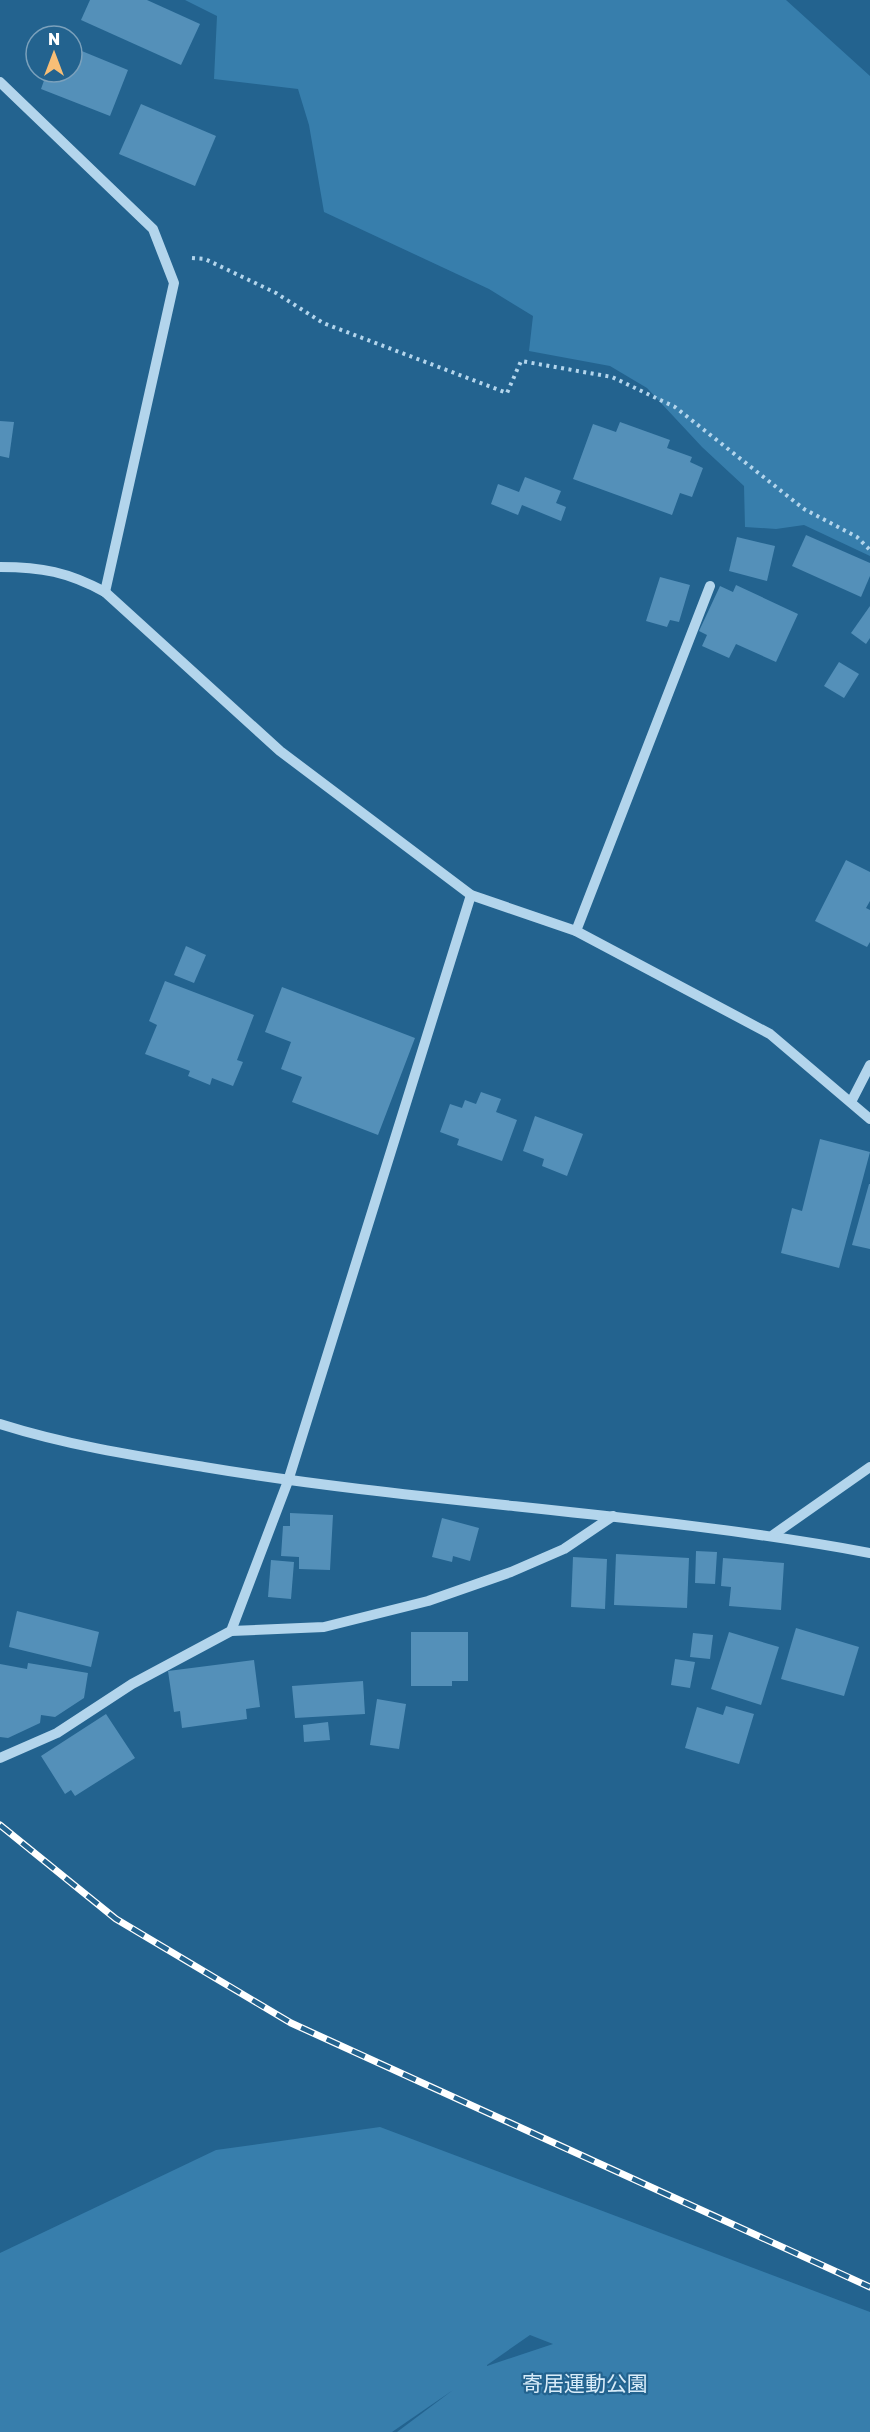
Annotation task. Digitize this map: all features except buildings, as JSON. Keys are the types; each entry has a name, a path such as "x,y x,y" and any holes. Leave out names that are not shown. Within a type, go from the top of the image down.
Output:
{"street":[{"path":"0,82 153,229 174,283 105,592"},
{"path":"0,567 36,567 76,576 105,592 280,751 471,895 576,932 770,1034 870,1119"},
{"path":"576,932 710,586"},
{"path":"231,1631 288,1481 471,895"},
{"path":"851,1102 870,1065"},
{"path":"0,1424 160,1460 288,1481 773,1535 870,1553"},
{"path":"773,1535 870,1467"},
{"path":"0,1758 57,1733 132,1684 231,1631 324,1627 428,1601 511,1572 564,1549 613,1516"}],"path":[{"path":"164,258 205,259 276,293 323,323 507,393 521,361 612,377 675,407 804,509 857,537 870,550"}],"green space":[{"path":"185,0 786,0 870,76 870,556 804,525 776,529 745,527 744,486 702,447 647,388 610,366 529,351 533,316 489,289 324,212 309,125 298,89 214,79 217,16"},
{"name":"寄居運動公園","path":"380,2127 870,2312 870,2432 397,2432 453,2390 392,2432 0,2432 0,2253 216,2150","holes":["530,2335 553,2344 487,2366"]}],"railway":[{"path":"0,1825 116,1919 291,2023 870,2287"}]}
